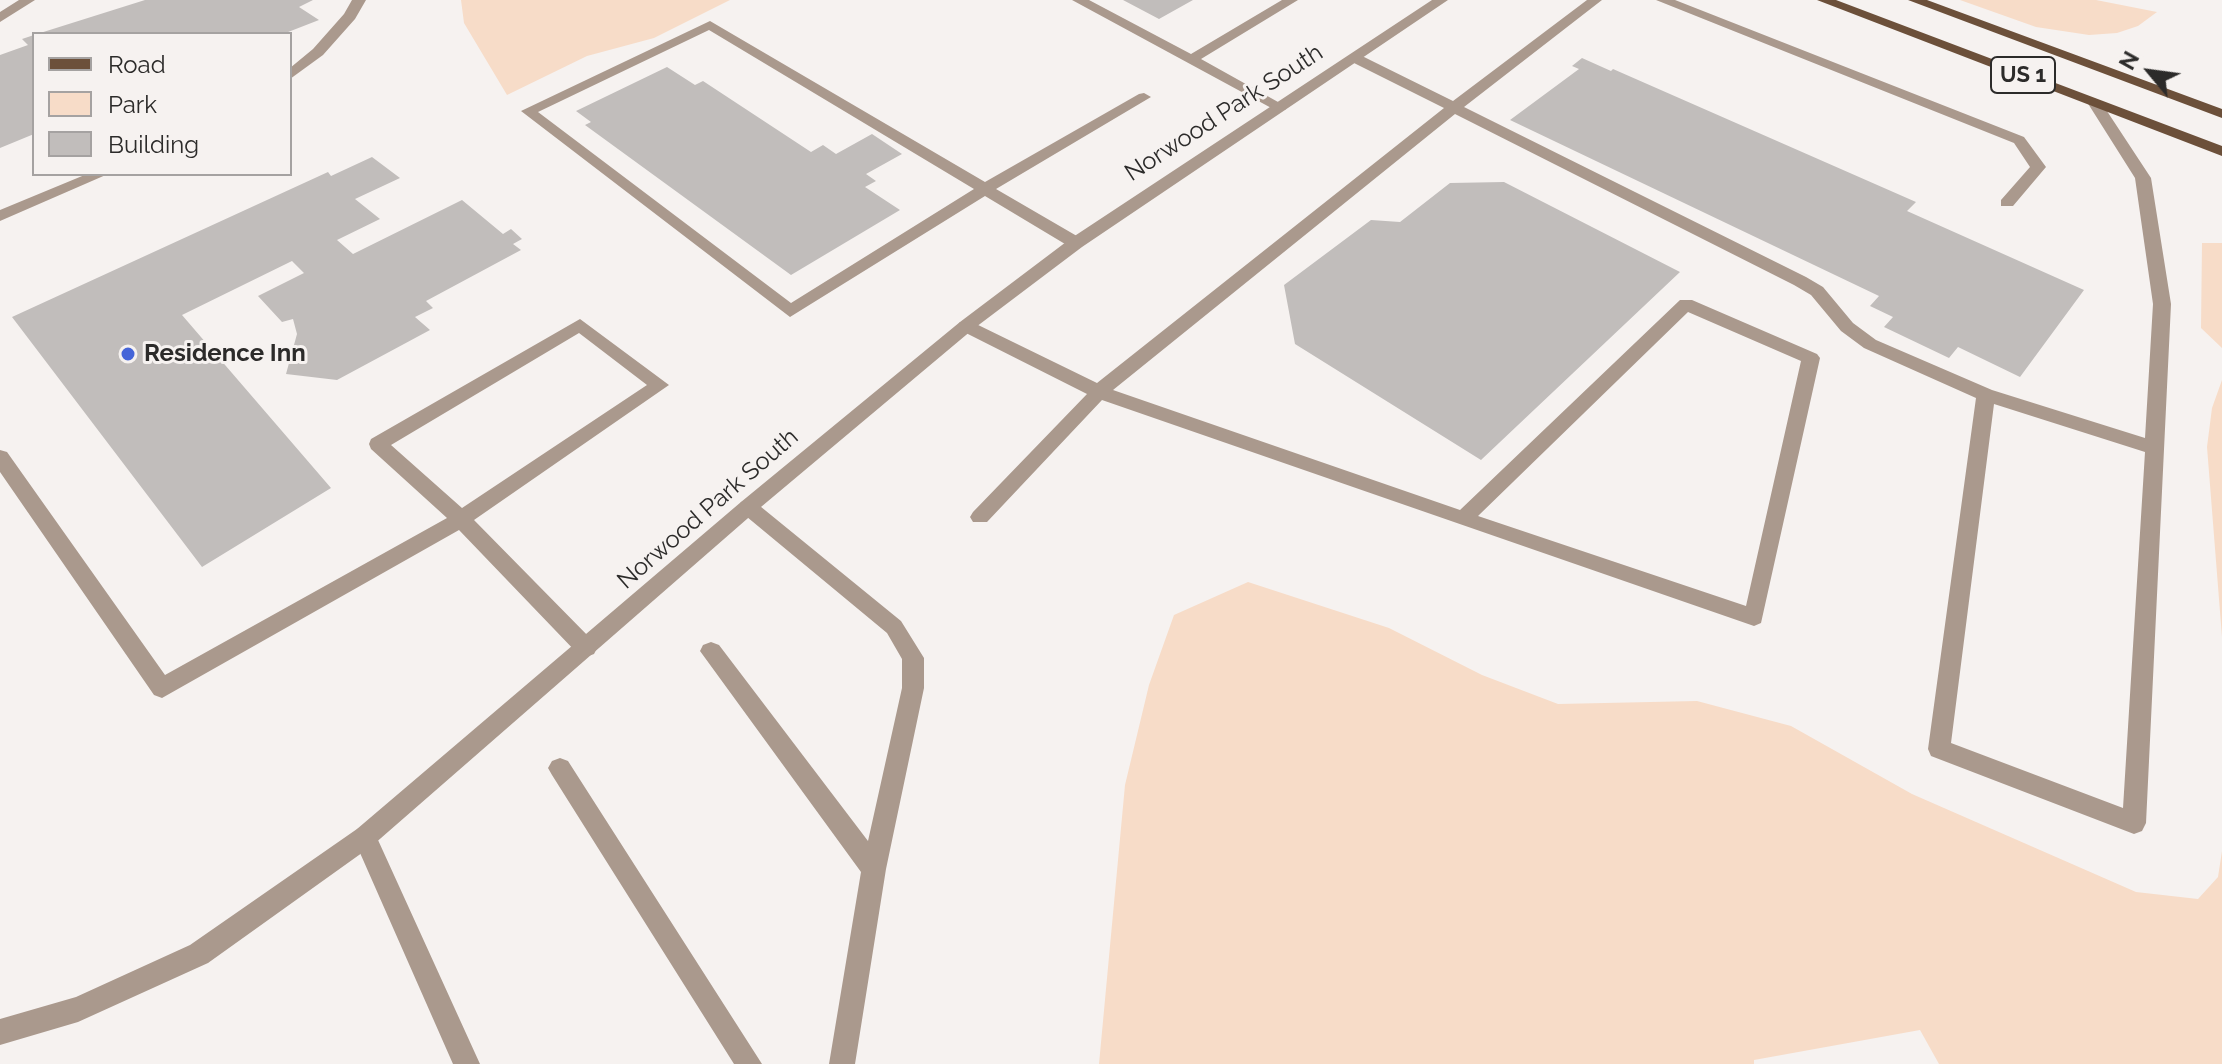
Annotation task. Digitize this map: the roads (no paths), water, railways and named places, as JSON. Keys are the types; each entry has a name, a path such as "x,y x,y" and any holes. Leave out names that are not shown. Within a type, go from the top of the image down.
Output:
{"main road":[{"name":"US 1","path":"1824,0 2222,151"},
{"name":"US 1","path":"1915,0 2222,114"}],"street":[{"path":"0,18 28,0"},
{"path":"292,73 318,52 350,16 359,0"},
{"path":"1079,0 1280,107"},
{"path":"1192,59 1291,0"},
{"name":"Norwood Park South","path":"0,1032 78,1009 199,954 365,837 748,507 966,326 1076,243 1441,0"},
{"path":"980,517 1099,392 1453,108 1595,0"},
{"path":"1663,0 2019,140 2038,167 2007,203"},
{"path":"1076,243 985,189 710,25 528,111 790,311 985,189 1144,97"},
{"path":"1355,58 1800,281 1817,291 1847,327 1870,344 1986,395 2154,448"},
{"path":"1986,395 1939,749 2134,823 2162,304 2143,178 2094,102"},
{"path":"0,216 95,176"},
{"path":"966,326 1099,392 1463,519 1754,617 1811,358 1686,304 1463,519"},
{"path":"0,457 162,688 461,519 660,385 580,325 378,444 461,519 586,648"},
{"path":"748,507 894,627 913,658 913,688 874,869 842,1064"},
{"path":"711,651 874,869"},
{"path":"560,768 749,1064"},
{"path":"365,837 467,1064"}],"place":[{"name":"Residence Inn","path":"128,354"}]}
